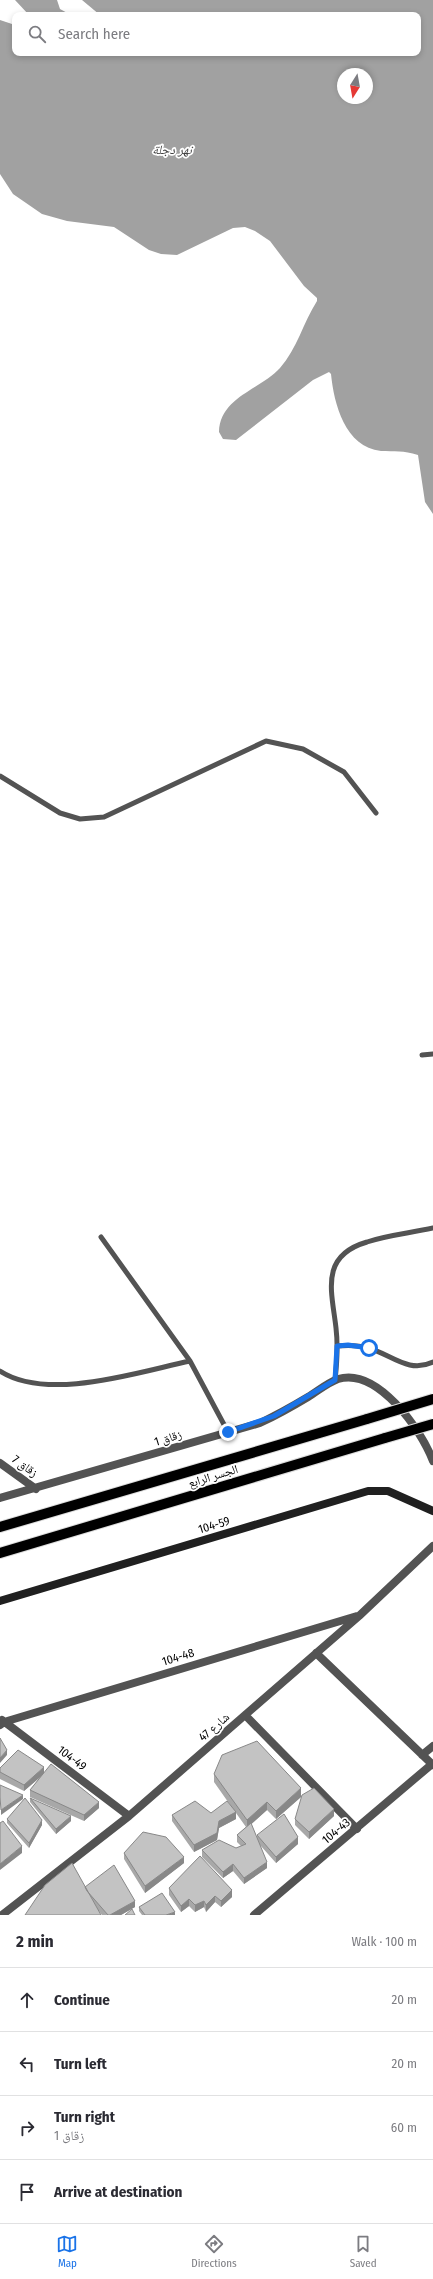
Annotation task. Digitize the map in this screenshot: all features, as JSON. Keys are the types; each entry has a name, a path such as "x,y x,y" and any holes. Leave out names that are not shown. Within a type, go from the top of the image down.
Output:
{"main road":[{"name":"الجسر الرابع","path":"0,1527 433,1398"},
{"name":"الجسر الرابع","path":"0,1553 433,1424"}],"street":[{"path":"335,1380 358,1378 379,1388 399,1408 416,1430 433,1461"},
{"name":"زقاق 1","path":"0,1498 36,1489 228,1432 274,1416 335,1380"},
{"name":"زقاق 7","path":"0,1463 36,1489"},
{"name":"104-59","path":"0,1601 368,1491 388,1491 433,1511"},
{"name":"شارع 47","path":"2,1915 129,1816 359,1616 433,1546"},
{"name":"104-48","path":"1,1722 359,1616"},
{"path":"316,1653 433,1764"},
{"path":"245,1716 357,1830"},
{"name":"104-49","path":"1,1722 129,1816"},
{"path":"422,1755 433,1746"},
{"name":"104-43","path":"254,1915 357,1830 433,1764"}],"lane":[{"path":"0,776 60,813 80,819 104,817 266,742 302,750 344,772 376,813"},
{"path":"422,1055 433,1054"},
{"path":"335,1380 337,1346 330,1285 338,1262 346,1253 367,1241 433,1228"},
{"path":"100,1237 190,1361 228,1432"},
{"path":"337,1346 348,1345 369,1348 396,1361 411,1365 433,1362"},
{"path":"0,1371 6,1375 42,1385 82,1384 190,1361"}],"water":[{"path":"15,0 57,0 60,9 66,12 26,12"},
{"name":"نهر دجلة","path":"82,0 433,0 433,514 425,502 418,455 413,453 381,451 369,448 358,442 350,433 339,410 335,398 331,374 329,372 313,380 236,440 223,439 219,432 221,420 226,410 242,395 272,376 286,361 317,301 317,298 304,286 270,241 255,231 245,227 233,228 177,255 161,254 149,250 114,227 67,221 42,214 13,194 0,174 0,20 12,24 12,56 421,56 421,12 96,12"}],"building":[{"path":"0,1738 7,1750 0,1758"},
{"path":"257,1741 301,1788 276,1811 267,1802 247,1820 214,1774 222,1755"},
{"path":"18,1750 44,1767 24,1785 0,1772 0,1768"},
{"path":"51,1764 99,1802 84,1815 30,1790"},
{"path":"0,1785 23,1795 1,1810"},
{"path":"314,1788 334,1809 309,1832 295,1819 302,1795"},
{"path":"25,1798 42,1820 29,1843 7,1819"},
{"path":"30,1798 71,1816 56,1829"},
{"path":"195,1801 211,1813 227,1801 236,1812 219,1821 217,1833 194,1845 172,1815"},
{"path":"284,1814 298,1837 276,1857 257,1835"},
{"path":"3,1821 22,1846 0,1864 0,1823"},
{"path":"251,1823 267,1862 244,1878 233,1864 223,1872 202,1850 219,1840 236,1848 246,1844 237,1835"},
{"path":"143,1832 166,1837 184,1857 145,1886 124,1853"},
{"path":"200,1856 232,1890 221,1901 215,1896 206,1905 204,1901 195,1905 189,1899 181,1906 169,1888"},
{"path":"72,1863 101,1915 25,1915 45,1885"},
{"path":"114,1865 135,1901 108,1915 85,1887"},
{"path":"162,1893 175,1912 166,1915 145,1915 139,1907"},
{"path":"132,1909 135,1915 125,1915"}],"route":[{"path":"228,1432 260,1423 289,1409 335,1380 337,1346 348,1345 369,1348"}]}
